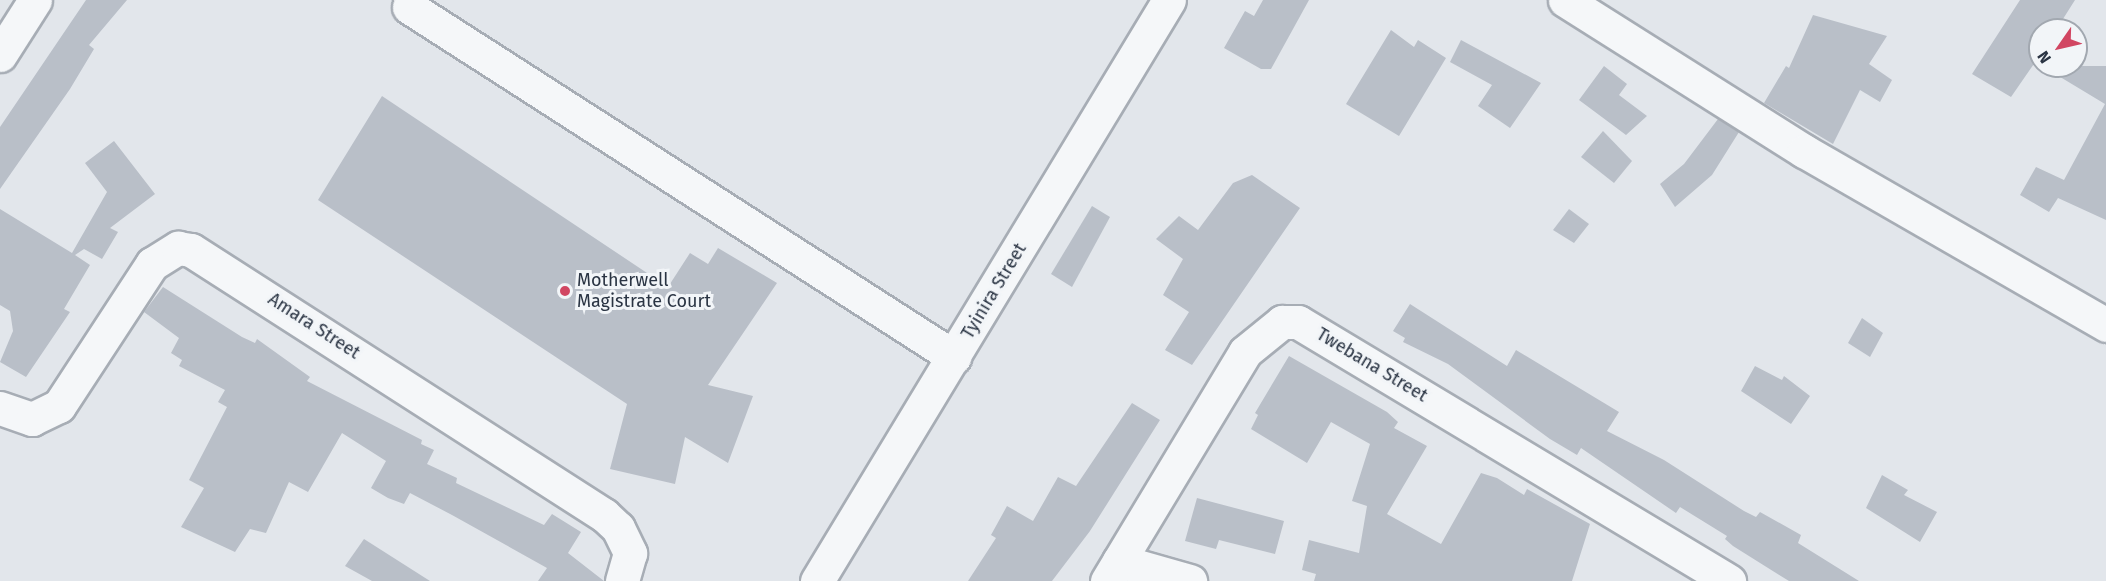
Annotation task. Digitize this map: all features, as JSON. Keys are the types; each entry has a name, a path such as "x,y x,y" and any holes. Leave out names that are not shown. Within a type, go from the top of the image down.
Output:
{"street":[{"path":"0,54 35,0"},
{"name":"Tyinira Street","path":"817,581 1169,0"},
{"path":"1565,0 1804,151 2106,326"},
{"path":"409,7 954,357"},
{"name":"Amara Street","path":"0,408 32,419 59,406 152,264 178,248 191,250 604,515 618,528 630,553 622,581"},
{"name":"Twebana Street","path":"1113,571 1245,352 1282,322 1299,322 1729,581"},
{"path":"1113,571 1191,581"}],"building":[{"path":"86,0 127,0 89,45 94,49 70,89 0,189 0,127"},
{"path":"1263,0 1309,0 1271,69 1261,69 1224,48 1245,11 1254,16"},
{"path":"2020,0 2075,0 2064,18 2028,18 2028,72 2011,97 1972,74"},
{"path":"1813,15 1887,36 1869,64 1892,80 1880,102 1860,90 1833,144 1764,103 1786,66 1789,68"},
{"path":"1391,30 1414,47 1418,40 1446,58 1399,136 1346,104"},
{"path":"1461,40 1541,83 1510,128 1478,106 1492,85 1450,62"},
{"path":"1604,66 1627,84 1619,95 1647,116 1626,135 1579,100"},
{"path":"2088,66 2106,66 2106,220 2058,198 2049,212 2020,195 2036,167 2064,180 2105,104 2062,78 2088,78"},
{"name":"Motherwell Magistrate Court","path":"382,96 668,287 690,253 708,264 718,248 777,283 708,385 753,396 728,463 685,437 675,484 610,469 627,404 318,200"},
{"path":"1718,119 1739,132 1712,175 1675,207 1660,184 1684,164"},
{"path":"1603,131 1632,161 1614,183 1581,157"},
{"path":"114,141 155,194 110,228 118,232 102,259 84,249 75,255 90,265 64,309 70,312 26,377 0,362 13,331 10,311 0,305 0,209 72,253 107,192 85,163"},
{"path":"1252,175 1300,208 1192,365 1165,350 1189,312 1163,295 1183,259 1156,239 1179,216 1198,230 1233,183"},
{"path":"1092,206 1110,217 1072,287 1051,274"},
{"path":"1569,209 1589,224 1574,243 1553,230"},
{"path":"163,287 242,337 255,343 257,339 310,377 307,381 422,440 421,444 434,450 427,464 457,478 456,483 544,525 552,514 581,532 568,553 604,581 538,581 547,568 452,515 410,493 404,504 388,498 371,488 386,461 342,433 308,492 289,482 266,533 250,529 235,552 181,527 204,488 189,480 227,407 218,402 225,390 179,366 182,360 171,353 179,338 144,312"},
{"path":"1410,304 1507,366 1516,350 1619,412 1607,431 1664,460 1744,511 1756,517 1760,512 1801,535 1798,543 1859,581 1789,581 1733,546 1725,539 1727,536 1680,507 1676,513 1581,448 1577,455 1550,439 1448,364 1403,342 1405,338 1393,331"},
{"path":"1862,318 1883,333 1870,357 1848,343"},
{"path":"1289,356 1387,412 1398,422 1394,428 1427,446 1387,514 1441,544 1481,473 1497,478 1524,495 1527,489 1590,524 1572,581 1314,581 1316,574 1302,570 1309,540 1359,553 1367,506 1352,501 1370,444 1331,422 1307,463 1251,429 1258,415 1255,413"},
{"path":"1755,366 1782,380 1784,376 1810,396 1791,424 1741,391"},
{"path":"1132,403 1160,420 1090,531 1052,581 968,581 996,538 991,535 1007,506 1033,521 1058,477 1076,486"},
{"path":"1882,475 1908,490 1904,495 1937,512 1920,542 1866,508"},
{"path":"1197,498 1284,521 1275,554 1219,540 1216,549 1185,541"},
{"path":"364,539 430,581 372,581 345,566"}],"place":[{"name":"Motherwell Magistrate Court","path":"565,291"}]}
